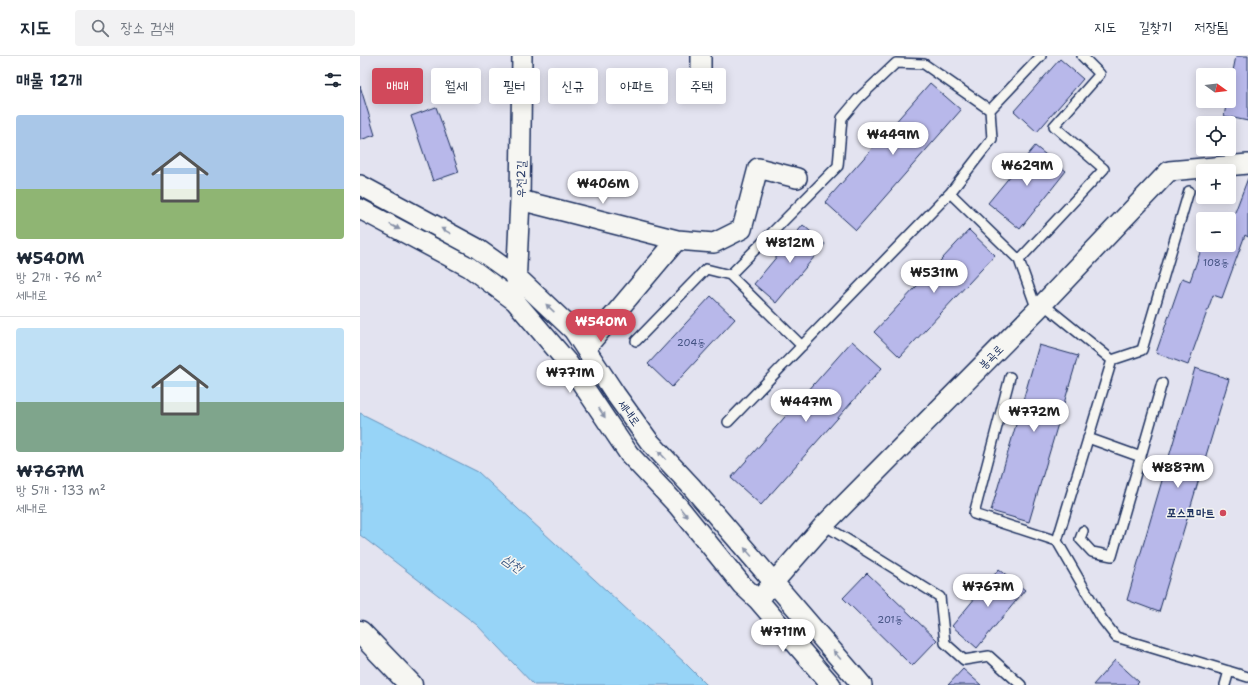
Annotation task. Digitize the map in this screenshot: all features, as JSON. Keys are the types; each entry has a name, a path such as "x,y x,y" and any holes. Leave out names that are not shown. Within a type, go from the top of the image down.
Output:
{"street":[{"name":"우전2길","path":"515,301 520,200 522,56"},
{"path":"701,56 701,68"},
{"name":"봉곡로","path":"758,600 824,525 1040,307 1169,171 1248,164"},
{"path":"520,200 677,240 714,243 742,230 758,168 797,178"},
{"name":"세내로","path":"360,186 475,247 516,276 573,330 616,395 649,441 691,486 862,685"},
{"name":"세내로","path":"360,209 469,267 515,301 568,363 629,454 678,506 742,585 758,600 831,685"},
{"path":"586,348 677,240"},
{"path":"360,632 411,685"}],"lane":[{"path":"728,422 950,193 992,139 990,110 1041,56"},
{"path":"1019,260 1104,169 1054,126 1100,74 1082,56"},
{"path":"730,275 838,166 842,118 858,99 896,64 924,64 990,110"},
{"path":"1112,360 1142,350 1189,191"},
{"path":"950,193 1019,260 1040,307 1112,360"},
{"path":"636,341 706,269 730,275 802,346"},
{"path":"1057,541 1112,360"},
{"path":"1010,377 974,514 1057,541 1102,619 1116,637 1248,677"},
{"path":"1083,531 1080,539 1092,552 1112,556 1162,383"},
{"path":"1088,438 1141,457"},
{"path":"824,525 940,596 945,643 964,660 989,656 1022,685"},
{"path":"1225,685 1229,671"}],"water":[{"name":"삼천","path":"360,413 478,472 707,685 534,685 477,625 360,535"}],"building":[{"path":"1236,56 1248,56 1248,121 1236,118 1236,116 1224,116 1226,108 1236,108 1236,68 1234,68"},
{"path":"1060,59 1083,79 1037,132 1014,111"},
{"path":"930,83 961,110 856,230 825,202"},
{"path":"360,86 375,135 360,140"},
{"path":"436,107 459,172 433,181 411,116"},
{"path":"1035,146 1066,171 1020,229 988,203"},
{"path":"1248,178 1248,237 1245,235 1222,298 1213,295 1188,365 1156,353 1182,278 1190,281 1200,252 1236,252 1235,212"},
{"path":"803,225 825,244 776,303 754,284"},
{"path":"969,230 995,255 900,357 874,332"},
{"path":"711,296 735,319 672,387 648,364"},
{"path":"852,341 882,368 761,505 731,478"},
{"path":"1039,345 1078,356 1029,522 991,511"},
{"path":"1195,368 1229,379 1159,612 1127,600"},
{"path":"999,569 1025,590 977,648 952,626"},
{"path":"867,573 937,640 912,666 843,598"},
{"path":"1115,660 1139,682 1136,685 1093,685"},
{"path":"963,669 981,685 948,685"}],"place":[{"name":"포스코마트","path":"1223,513"}]}
